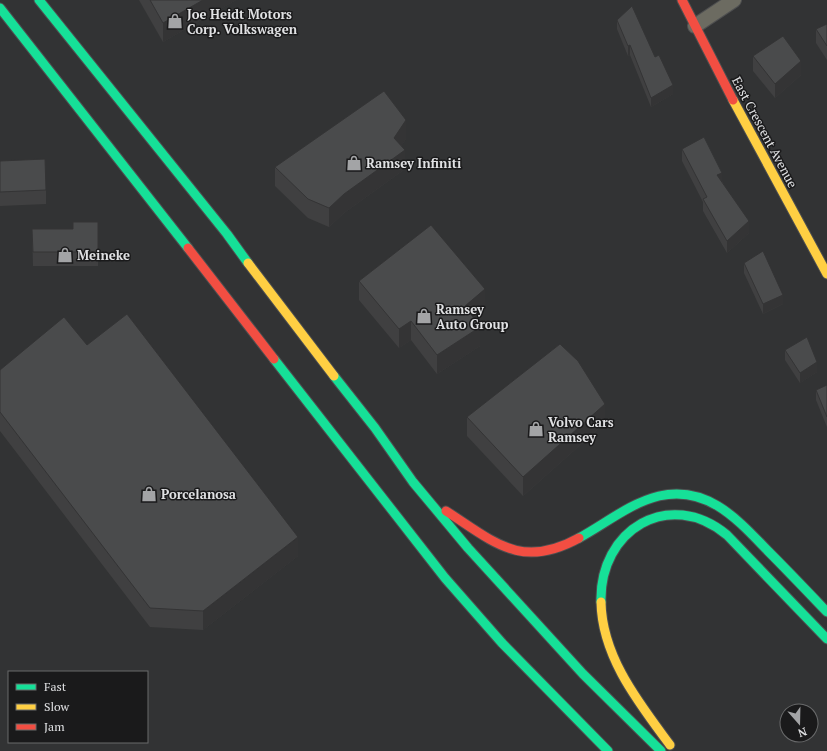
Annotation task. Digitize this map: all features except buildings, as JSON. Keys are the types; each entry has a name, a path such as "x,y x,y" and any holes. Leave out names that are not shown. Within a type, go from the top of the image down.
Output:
{"main road":[{"path":"39,0 226,234 269,292 376,428 414,482 468,548 583,674 661,751"},
{"name":"East Crescent Avenue","path":"682,0 755,142 827,274"},
{"path":"0,8 446,578 502,643 560,715"},
{"path":"432,503 502,546 516,552 542,554 565,546 625,509 648,499 676,495 706,499 718,505 739,521 827,612"},
{"path":"674,751 626,682 614,660 604,628 600,592 603,574 615,546 634,527 646,521 672,515 685,516 710,523 730,539 827,639"},
{"path":"502,643 608,751"}],"street":[{"path":"695,26 734,0"}],"traffic: fast":[{"path":"39,0 227,234 248,263"},
{"path":"0,8 188,248"},
{"path":"274,359 445,578 502,643 608,751"},
{"path":"334,376 375,428 413,482 468,548 583,674 661,751"},
{"path":"579,538 648,499 677,494 707,500 733,517 757,539 827,612"},
{"path":"601,602 603,576 612,554 625,537 642,524 661,516 683,515 705,521 727,535 827,639"}],"traffic: slow":[{"path":"733,100 827,274"},
{"path":"248,263 334,376"},
{"path":"601,602 603,622 608,642 615,660 635,696 670,745"}],"traffic: jam":[{"path":"682,0 733,100"},
{"path":"188,248 274,359"},
{"path":"446,511 494,542 524,552 540,552 559,547 579,538"}],"place":[{"name":"Joe Heidt Motors Corp. Volkswagen","path":"175,21"},
{"name":"Ramsey Infiniti","path":"354,163"},
{"name":"Meineke","path":"65,255"},
{"name":"Ramsey Auto Group","path":"424,316"},
{"name":"Volvo Cars Ramsey","path":"536,429"},
{"name":"Porcelanosa","path":"149,494"}]}
